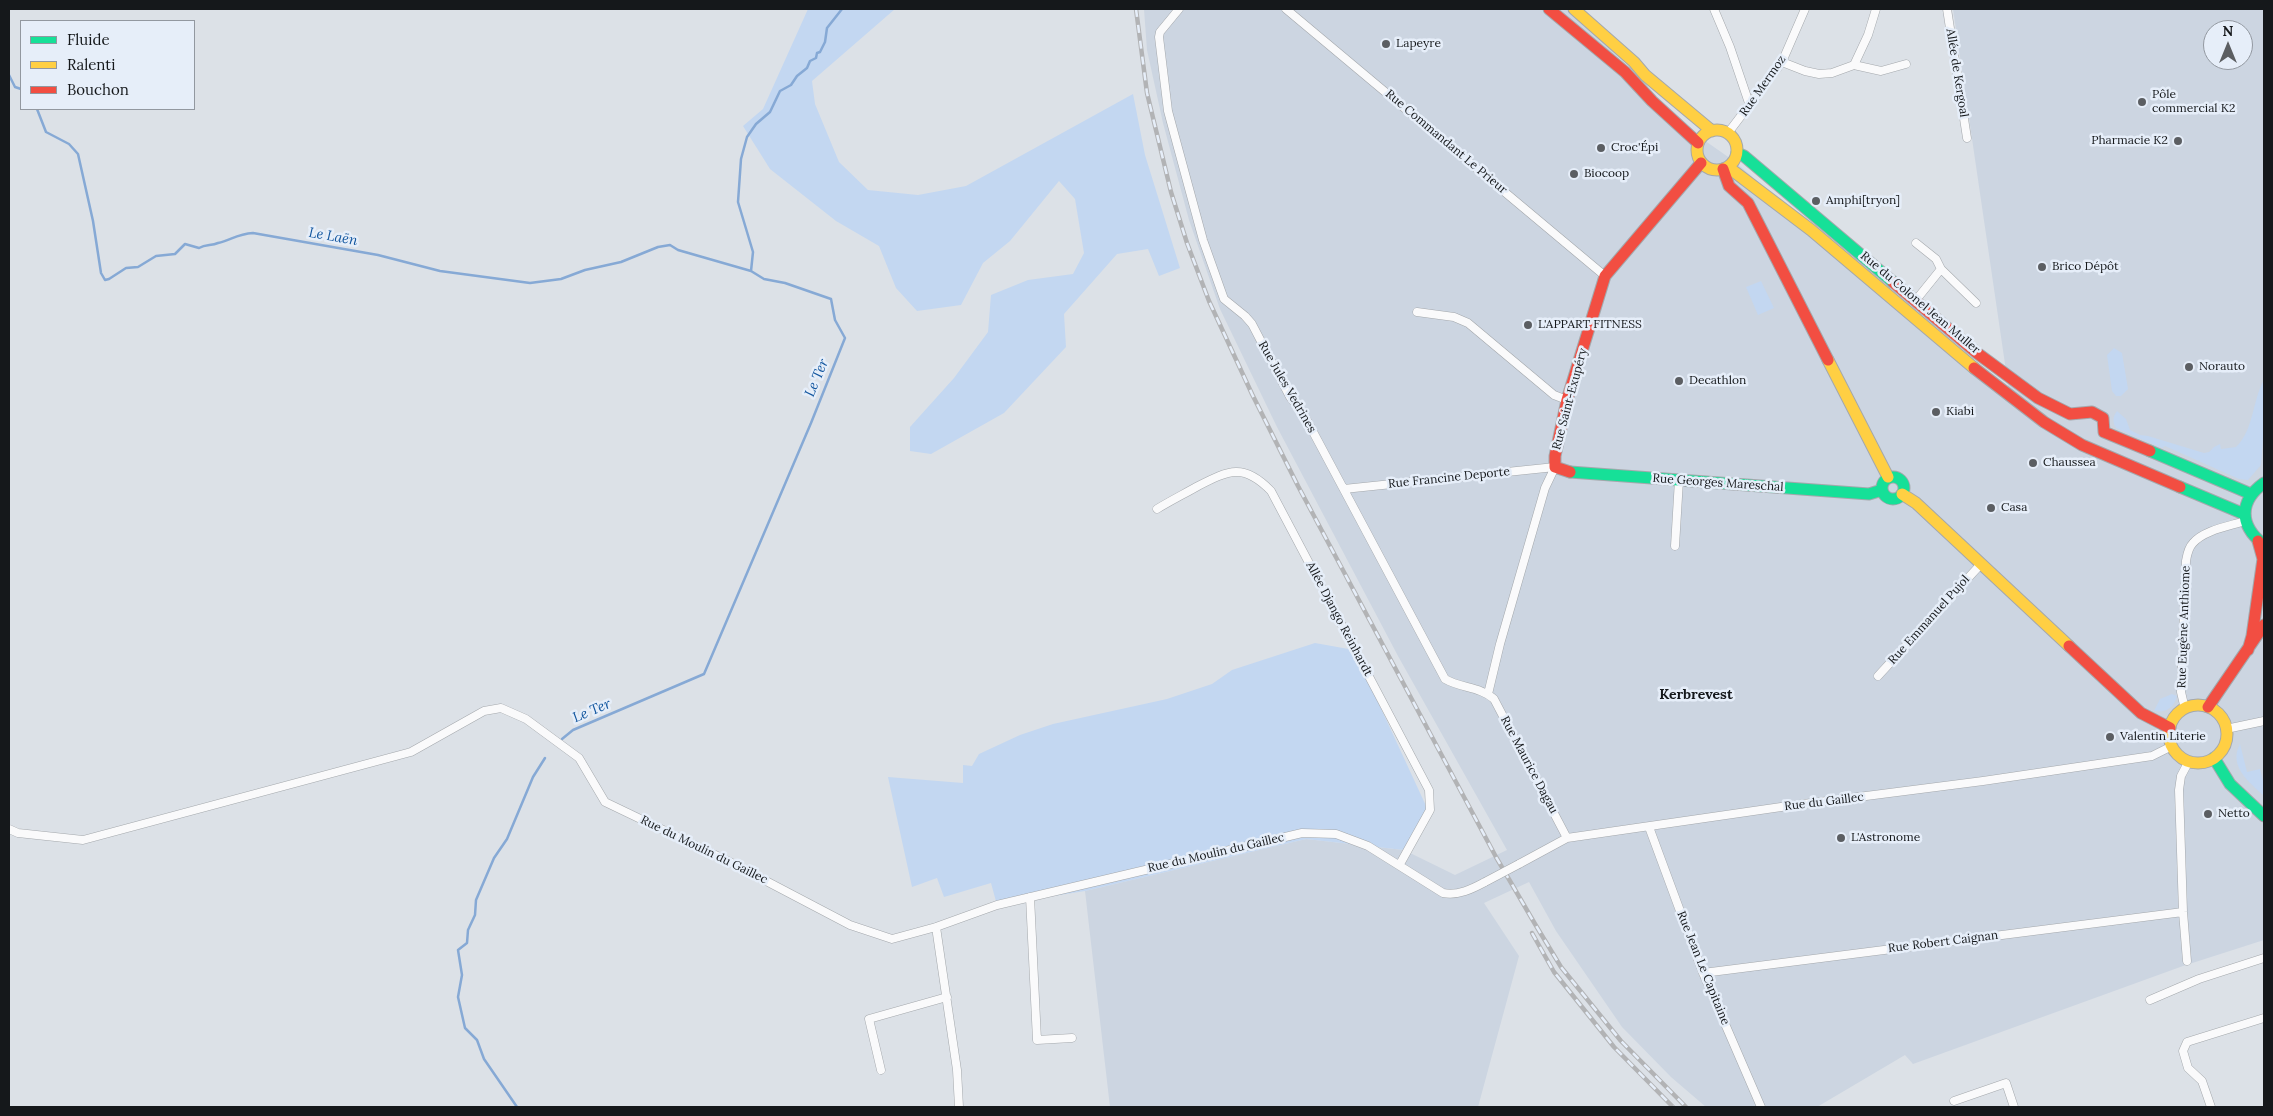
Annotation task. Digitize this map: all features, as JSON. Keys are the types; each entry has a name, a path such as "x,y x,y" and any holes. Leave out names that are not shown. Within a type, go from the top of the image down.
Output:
{"main road":[{"path":"1549,9 1625,72 1652,101 1698,143"},
{"path":"1574,9 1634,62 1645,76 1712,131"},
{"path":"1712,131 1728,133 1735,142 1737,153 1734,161 1726,168 1711,170 1701,163 1697,153 1698,143 1703,135 1712,131"},
{"name":"Rue du Colonel Jean Muller","path":"1737,153 1744,156 1996,367 2030,393 2075,415 2087,411 2098,414 2103,418 2104,432"},
{"name":"Rue Saint-Exupéry","path":"1555,467 1555,456 1567,400 1605,276 1701,163"},
{"path":"1726,168 1730,186 1748,203 1888,477"},
{"name":"Rue du Colonel Jean Muller","path":"1726,168 1787,210 1842,256 1858,272 2010,397 2044,422 2086,447 2245,518"},
{"path":"2086,447 2094,445 2104,432 2251,494"},
{"name":"Rue Georges Mareschal","path":"1555,467 1576,474 1868,494 1882,490"},
{"path":"1888,477 1896,477 1902,480 1904,487 1902,494 1893,499 1886,496 1882,490 1882,485 1888,477"},
{"path":"2248,650 2252,636 2263,559 2261,542 2248,529 2245,518 2247,501 2251,494 2264,483"},
{"path":"1902,494 1916,503 2141,713 2170,728"},
{"path":"2208,707 2264,625"},
{"path":"2196,706 2208,707 2223,720 2226,729 2225,745 2214,758 2197,763 2182,758 2172,746 2170,728 2178,714 2185,709 2196,706"},
{"path":"2214,758 2230,784 2264,816"}],"street":[{"name":"Rue Jules Vedrines","path":"1179,9 1160,32 1159,40 1168,111 1203,240 1224,299 1252,324 1290,397 1303,413 1445,679 1453,684 1488,694"},
{"name":"Rue Commandant Le Prieur","path":"1286,9 1605,276"},
{"path":"1714,9 1750,106"},
{"path":"1718,18 1723,9"},
{"name":"Rue Mermoz","path":"1728,133 1782,62 1805,9"},
{"path":"1854,66 1868,35 1876,9"},
{"name":"Allée de Kergoal","path":"1947,9 1967,138"},
{"path":"1782,62 1818,74 1832,74 1854,66 1881,71 1906,64"},
{"path":"1916,243 1936,259 1941,269 1976,302"},
{"path":"1916,300 1941,269"},
{"path":"1417,312 1454,317 1468,323 1554,395 1567,400"},
{"name":"Rue Francine Deporte","path":"1344,489 1555,467"},
{"name":"Rue Saint-Exupéry","path":"1488,694 1500,644 1545,488 1555,467"},
{"name":"Allée Django Reinhardt","path":"1156,509 1223,473 1243,473 1252,476 1271,491 1429,790 1430,810 1400,864"},
{"path":"1675,546 1679,480"},
{"name":"Rue Eugène Anthiome","path":"2185,709 2181,692 2186,562 2189,549 2194,541 2202,536 2245,518"},
{"name":"Rue Emmanuel Pujol","path":"1878,676 1981,564"},
{"name":"Rue Maurice Dagau","path":"1488,694 1494,699 1567,838"},
{"name":"Rue du Moulin du Gaillec","path":"9,829 18,832 83,840 410,752 484,711 501,708 526,719 579,758 605,802 728,861 850,925 892,939 936,927 997,905 1302,833 1326,833 1346,837 1368,846 1400,864 1436,890 1451,895 1471,890 1485,882"},
{"path":"2226,729 2264,721"},
{"name":"Rue du Gaillec","path":"1485,882 1567,838 2152,756 2172,746"},
{"path":"2187,961 2183,912 2179,790 2182,776 2189,761"},
{"name":"Rue Jean Le Capitaine","path":"1649,827 1703,973 1761,1107"},
{"path":"1030,898 1037,1040 1072,1038"},
{"name":"Rue Robert Caignan","path":"1703,973 2183,912"},
{"path":"936,927 957,1070 959,1107"},
{"path":"2150,1000 2200,979 2264,958"},
{"path":"881,1070 869,1019 947,996"},
{"path":"2211,1107 2202,1081 2188,1068 2183,1051 2187,1042 2264,1018"},
{"path":"1954,1101 2006,1083 2014,1107"}],"shaded area":[{"path":"808,9 895,9 812,81 815,104 839,162 868,190 918,195 966,186 1133,94 1145,155 1180,268 1159,276 1148,249 1117,254 1064,314 1066,347 1004,413 931,454 910,451 910,427 954,378 988,332 991,295 1028,280 1073,274 1084,253 1075,199 1059,181 1010,241 983,263 961,305 917,311 896,288 879,246 836,221 770,169 743,126 763,109"},
{"path":"1144,9 1574,9 1659,102 1701,138 1734,161 2010,398 1953,9 2264,9 2264,940 2183,966 1913,1064 1905,1055 1817,1107 1706,1107 1671,1077 1622,1027 1556,931 1529,882 1484,903 1519,956 1478,1107 1110,1107 1085,891 1306,839 1404,850 1455,875 1507,850 1398,656 1277,427 1220,309 1189,220 1163,123 1147,50"},
{"path":"1761,281 1774,308 1758,315 1746,287"},
{"path":"2114,348 2122,353 2128,389 2121,396 2116,396 2112,391 2107,355"},
{"path":"2264,380 2264,425 2261,465 2248,480 2239,479 2165,446 2162,448 2116,428 2114,424 2114,417 2117,411 2126,419 2130,430 2140,435 2204,453 2209,452 2220,444 2221,449 2236,447 2250,424 2257,397"},
{"path":"1315,643 1354,650 1427,808 1404,850 1306,839 1085,891 997,905 991,883 944,897 937,878 912,887 888,777 963,783 963,765 972,766 979,754 1020,735 1053,724 1167,699 1212,684 1232,670"},
{"path":"2172,694 2177,696 2172,707 2162,711 2154,711 2160,699"},
{"path":"2240,744 2247,772 2260,769 2264,785 2264,796 2247,779 2238,766 2237,752"}],"waterway":[{"name":"Le Ter","path":"751,271 753,252 738,202 741,159 747,137 756,124 770,112 780,91 791,85 797,76 807,68 810,61 816,58 817,53 820,52 825,42 827,28 842,9"},
{"name":"Le Laën","path":"9,75 15,87 20,89"},
{"name":"Le Laën","path":"37,110 46,132 69,144 78,154 93,221 101,273 105,280 126,268 138,267 156,256 175,254 185,244 199,248 253,233 378,255 440,271 530,283 561,279 585,270 621,262 658,247 670,245 678,250 751,271 764,279 785,283 831,299 835,320 845,338 811,423 704,674 573,730 562,739"},
{"name":"Le Ter","path":"517,1107 484,1059 477,1040 465,1028 458,997 462,975 458,950 467,943 468,930 475,915 476,900 494,858 507,839 533,777 545,758"}],"railway":[{"path":"1136,9 1147,93 1171,192 1187,243 1209,301 1252,394 1298,486 1496,857 1561,967 1621,1041 1686,1107"},
{"path":"1532,933 1554,972 1614,1047 1673,1107"}],"traffic: fast":[{"path":"1737,153 1744,156 1893,282"},
{"path":"2150,451 2251,494"},
{"path":"1570,472 1869,494 1882,490"},
{"path":"1893,477 1901,480 1904,488 1901,496 1893,499 1885,496 1882,488 1885,480 1893,477"},
{"path":"2263,544 2250,529 2245,513 2250,497 2264,483"},
{"path":"2180,487 2244,514"},
{"path":"2214,758 2230,784 2264,816"}],"traffic: slow":[{"path":"1574,9 1634,62 1645,75 1712,131"},
{"path":"1721,130 1728,133 1734,139 1737,150 1736,158 1728,167 1721,170 1713,170 1706,167 1698,158 1697,146 1700,139 1709,131 1721,130"},
{"path":"1728,167 1811,230 1974,368"},
{"path":"1828,360 1888,477"},
{"path":"1902,494 1916,503 2069,646"},
{"path":"2198,705 2214,710 2222,718 2227,734 2222,750 2214,758 2198,763 2182,758 2174,750 2169,734 2174,718 2182,710 2198,705"}],"traffic: jam":[{"path":"1549,9 1625,72 1652,101 1698,143"},
{"path":"1570,472 1555,467 1555,456 1567,400 1605,276 1701,163"},
{"path":"1723,169 1729,186 1748,203 1828,360"},
{"path":"1893,282 1977,353 2038,398 2070,414 2092,412 2103,418 2104,432 2150,451"},
{"path":"1974,368 2044,422 2082,445 2180,487"},
{"path":"2248,650 2252,636 2263,559 2258,541"},
{"path":"2208,707 2264,625"},
{"path":"2069,646 2141,713 2170,728"}],"place":[{"name":"Lapeyre","path":"1386,44"},
{"name":"Pôle commercial K2","path":"2142,102"},
{"name":"Pharmacie K2","path":"2178,141"},
{"name":"Croc'Épi","path":"1601,148"},
{"name":"Biocoop","path":"1574,174"},
{"name":"Amphi[tryon]","path":"1816,201"},
{"name":"Brico Dépôt","path":"2042,267"},
{"name":"L'APPART FITNESS","path":"1528,325"},
{"name":"Norauto","path":"2189,367"},
{"name":"Decathlon","path":"1679,381"},
{"name":"Kiabi","path":"1936,412"},
{"name":"Chaussea","path":"2033,463"},
{"name":"Casa","path":"1991,508"},
{"name":"Valentin Literie","path":"2110,737"},
{"name":"Netto","path":"2208,814"},
{"name":"L'Astronome","path":"1841,838"}],"district":[{"name":"Kerbrevest","path":"1696,695"}]}
